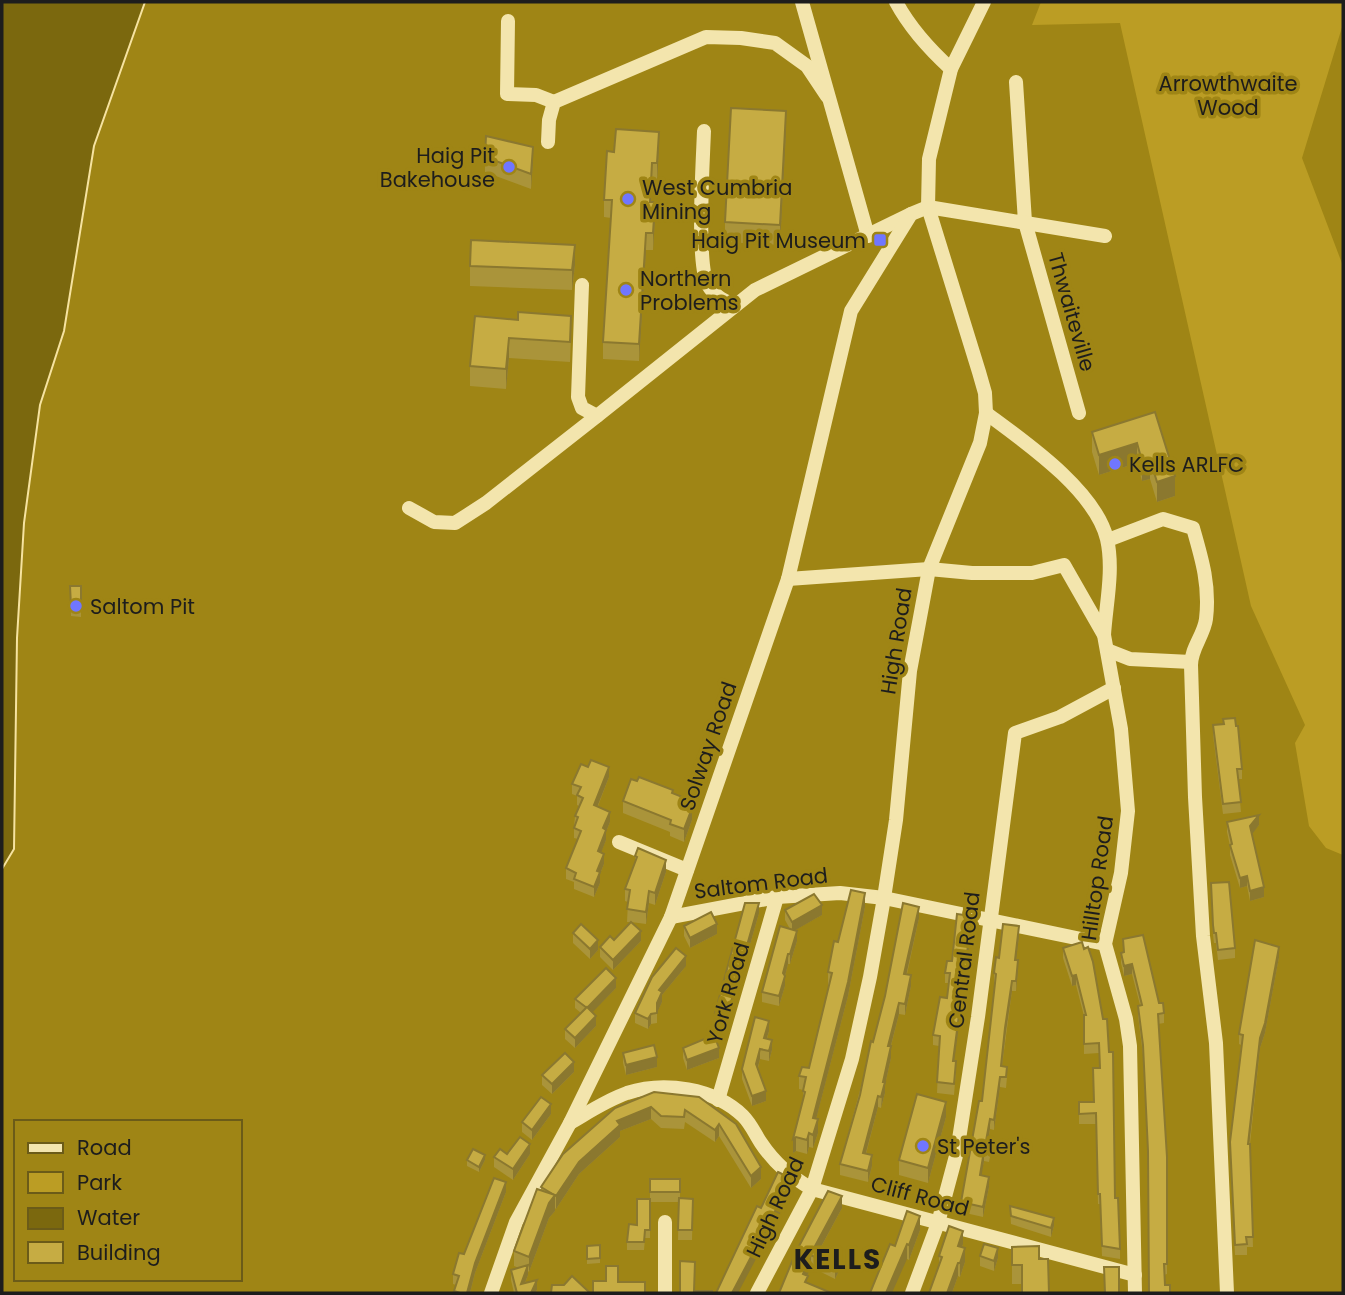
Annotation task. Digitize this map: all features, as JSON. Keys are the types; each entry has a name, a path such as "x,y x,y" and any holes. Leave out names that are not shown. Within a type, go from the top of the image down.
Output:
{"street":[{"path":"802,2 868,236"},
{"path":"896,2 906,21 951,69"},
{"name":"High Road","path":"757,1293 812,1189 852,1059 884,898 896,820 910,671 929,569 980,443 986,413 985,393 928,207 929,159 951,69 984,2"},
{"path":"508,21 506,94 536,95 554,102 706,37 741,37 775,43 807,66 827,96"},
{"name":"Thwaiteville","path":"1016,82 1025,222 1079,413"},
{"path":"548,142 549,120 554,102"},
{"path":"704,131 701,256 706,283 715,296 733,305"},
{"path":"409,508 434,522 455,523 486,503 755,290 928,207"},
{"name":"Thwaiteville","path":"928,207 1105,236"},
{"name":"Solway Road","path":"491,1293 516,1222 570,1123 671,916 788,579 851,311 911,214"},
{"path":"582,285 578,397 582,408 597,416"},
{"name":"Hilltop Road","path":"986,413 1069,480 1094,510 1108,540 1110,562 1105,643 1121,729 1128,811 1121,873 1105,944 1126,1019 1130,1046 1135,1293"},
{"path":"1108,540 1163,519 1193,528 1206,571 1206,620 1191,662 1195,797 1203,936 1216,1043 1227,1293"},
{"name":"Hilltop Road","path":"929,569 972,573 1032,573 1064,565 1105,643"},
{"path":"788,579 929,569"},
{"path":"1105,643 1130,659 1191,662"},
{"name":"Central Road","path":"912,1293 938,1223 957,1152 1015,733 1060,717 1114,688"},
{"path":"619,842 687,870"},
{"name":"Saltom Road","path":"671,916 777,897 839,893 884,898 1105,944"},
{"name":"York Road","path":"719,1100 777,897"},
{"name":"Cliff Road","path":"570,1123 612,1099 645,1089 676,1088 719,1100 744,1116 777,1165 812,1189 1135,1275"},
{"path":"665,1222 665,1293"}],"green space":[{"name":"Arrowthwaite Wood","path":"1041,2 1343,2 1343,24 1302,158 1343,266 1343,855 1326,848 1309,826 1295,743 1305,725 1251,606 1120,23 1032,25"}],"water":[{"path":"2,2 145,2 94,146 64,331 40,405 24,523 17,638 14,849 2,869"}],"building":[{"path":"731,108 786,111 780,225 725,222"},
{"path":"616,129 659,132 657,163 652,163 650,202 655,202 653,233 646,233 639,344 603,342 612,200 604,200 607,151 614,152"},
{"path":"486,136 533,147 531,174 485,157"},
{"path":"471,240 575,245 572,270 470,266"},
{"path":"518,312 571,316 570,342 509,338 506,369 470,366 475,316 518,320"},
{"path":"1155,412 1175,476 1157,482 1150,459 1142,461 1137,443 1099,455 1092,432"},
{"path":"70,586 81,586 81,607 71,606"},
{"path":"1235,718 1242,769 1237,769 1241,802 1223,804 1213,725 1224,724 1223,719"},
{"path":"591,760 609,767 594,805 610,812 598,851 604,854 594,887 574,879 576,873 566,868 581,831 574,828 578,817 575,816 583,798 577,795 581,787 572,784 581,764 588,767"},
{"path":"639,777 673,790 672,793 690,800 688,806 692,808 684,829 670,824 671,820 623,801 631,779 637,781"},
{"path":"1259,815 1250,826 1264,887 1250,891 1247,876 1240,878 1230,845 1232,844 1227,822"},
{"path":"638,848 666,860 655,893 649,891 646,912 627,909 630,890 625,889"},
{"path":"1229,882 1235,948 1218,950 1213,925 1211,883"},
{"path":"851,890 865,893 848,982 813,1118 818,1119 813,1135 809,1133 807,1140 796,1137 793,1139 805,1092 806,1077 799,1076 802,1067 809,1068 832,973 828,972 834,941 838,942"},
{"path":"814,894 822,905 792,922 785,910"},
{"path":"745,903 759,903 727,1016 715,1013"},
{"path":"903,903 919,907 904,974 911,975 905,1004 899,1003 888,1046 891,1046 885,1082 881,1097 878,1096 863,1153 872,1155 868,1171 840,1164 885,996"},
{"path":"711,912 717,924 690,938 684,926"},
{"path":"957,914 972,916 953,1061 956,1061 954,1084 937,1082 940,1036 933,1035 940,997 947,998 950,973 945,973 947,961 952,961"},
{"path":"631,922 641,931 613,960 600,947 610,936 614,940"},
{"path":"581,924 598,940 590,949 573,933"},
{"path":"1003,924 1019,926 1015,960 1018,960 1016,981 1012,981 1001,1066 1007,1067 1006,1077 1000,1077 994,1120 990,1119 986,1141 991,1142 989,1152 984,1151 980,1175 989,1177 983,1207 961,1202 979,1101 982,1101 994,973 996,957 999,958"},
{"path":"780,926 797,931 788,954 779,996 762,992"},
{"path":"1143,935 1159,1003 1163,1003 1164,1013 1158,1014 1167,1157 1167,1264 1164,1264 1165,1285 1170,1285 1170,1293 1149,1293 1148,1151 1143,1045 1138,1006 1142,1005 1132,964 1124,966 1121,953 1124,952 1123,939"},
{"path":"1255,940 1279,947 1260,1038 1248,1144 1253,1237 1246,1237 1247,1244 1235,1245 1230,1142 1243,1035 1239,1034"},
{"path":"1082,942 1084,949 1088,947 1093,962 1103,1019 1107,1019 1109,1052 1113,1052 1115,1198 1118,1198 1120,1249 1102,1246 1096,1113 1079,1114 1079,1102 1094,1102 1093,1068 1100,1068 1099,1043 1084,1044 1086,1015 1076,975 1072,976 1063,948"},
{"path":"676,948 686,956 659,990 662,992 657,1003 657,1013 651,1014 648,1019 635,1013 652,977"},
{"path":"606,968 616,978 587,1008 575,999"},
{"path":"587,1007 596,1016 575,1038 565,1029"},
{"path":"755,1017 769,1021 764,1038 772,1040 769,1051 760,1049 756,1064 766,1091 752,1096 742,1069"},
{"path":"714,1035 719,1048 687,1060 683,1048"},
{"path":"654,1045 657,1057 626,1065 623,1053"},
{"path":"565,1053 574,1062 552,1084 542,1075"},
{"path":"654,1092 699,1097 736,1124 761,1167 751,1176 719,1124 715,1130 685,1110 684,1117 661,1116 651,1107 617,1121 620,1125 579,1162 556,1196 541,1187 563,1154 615,1108"},
{"name":"St Peter's","path":"917,1094 946,1102 928,1168 899,1160"},
{"path":"541,1097 551,1104 532,1130 522,1122"},
{"path":"520,1137 530,1144 513,1169 494,1157 500,1149 507,1154"},
{"path":"473,1149 485,1155 479,1167 467,1160"},
{"path":"778,1172 792,1179 732,1293 716,1293 757,1206 761,1208"},
{"path":"494,1178 506,1182 475,1263 467,1293 460,1293 454,1291 459,1276 453,1274 459,1253 464,1254"},
{"path":"650,1179 680,1179 680,1192 650,1192"},
{"path":"537,1189 555,1195 549,1203 529,1257 514,1251"},
{"path":"828,1191 842,1196 815,1246 839,1259 835,1267 811,1255 803,1274 808,1276 805,1282 829,1293 779,1293 796,1252"},
{"path":"679,1198 693,1199 692,1230 678,1230"},
{"path":"637,1199 650,1199 650,1230 645,1230 644,1242 627,1242 629,1224 637,1225"},
{"path":"1010,1206 1054,1218 1051,1228 1011,1216"},
{"path":"907,1211 920,1216 909,1245 907,1244 886,1293 870,1293 890,1244 895,1246"},
{"path":"949,1226 963,1231 958,1246 965,1248 947,1293 929,1293 942,1257 939,1256"},
{"path":"984,1244 998,1248 994,1261 980,1256"},
{"path":"600,1245 600,1258 587,1259 587,1246"},
{"path":"1039,1246 1039,1259 1048,1259 1049,1293 1022,1293 1022,1265 1012,1265 1012,1247"},
{"path":"680,1261 695,1262 694,1291 712,1293 680,1293"},
{"path":"528,1265 521,1284 537,1280 531,1293 517,1293 511,1270"},
{"path":"606,1266 618,1266 618,1282 645,1282 645,1293 593,1293 593,1281 606,1281"},
{"path":"1104,1267 1119,1267 1119,1293 1105,1293"},
{"path":"572,1276 590,1293 551,1293 552,1285 564,1285"}],"place":[{"name":"Haig Pit Bakehouse","path":"509,167"},
{"name":"West Cumbria Mining","path":"628,199"},
{"name":"Haig Pit Museum","path":"880,240"},
{"name":"Northern Problems","path":"626,290"},
{"name":"Kells ARLFC","path":"1115,464"},
{"name":"Saltom Pit","path":"76,606"},
{"name":"St Peter's","path":"923,1146"}],"district":[{"name":"KELLS","path":"838,1259"}]}
